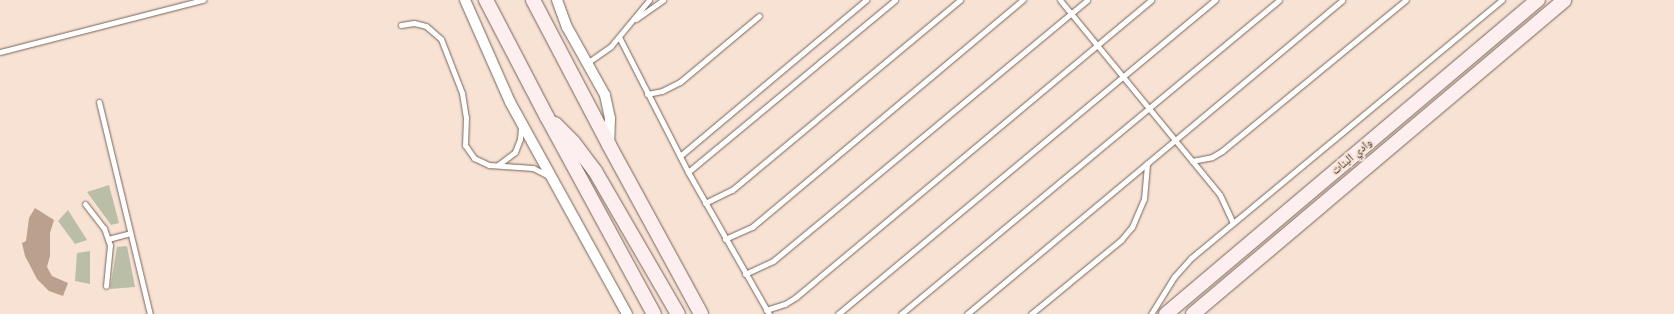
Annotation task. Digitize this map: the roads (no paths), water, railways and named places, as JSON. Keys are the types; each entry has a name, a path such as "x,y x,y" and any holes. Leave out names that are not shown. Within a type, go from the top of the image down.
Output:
{"street":[{"path":"465,0 520,119 627,314"},
{"path":"486,0 547,117 654,314"},
{"path":"533,0 609,145 702,314"},
{"path":"558,0 567,27 601,86 609,106 609,145"},
{"name":"وادي البنات","path":"1166,314 1538,0"},
{"name":"وادي البنات","path":"1193,314 1564,0"},
{"path":"547,117 573,142 595,171 678,314"}],"lane":[{"path":"2,52 203,0"},
{"path":"587,62 604,52 619,37 649,0"},
{"path":"631,22 663,0"},
{"path":"680,156 866,0"},
{"path":"688,172 894,0"},
{"path":"705,202 732,190 960,0"},
{"path":"725,240 752,227 1023,0"},
{"path":"1060,0 1223,199 1233,223"},
{"path":"745,274 774,261 1087,0"},
{"path":"619,37 688,172 767,312 796,297 1151,0"},
{"path":"838,314 1215,0"},
{"path":"901,314 1279,0"},
{"path":"967,314 1342,0"},
{"path":"1192,161 1212,157 1222,151 1406,0"},
{"path":"1151,314 1182,267 1502,0"},
{"path":"647,94 662,91 680,82 759,16"},
{"path":"401,25 414,23 426,26 441,39 463,99 466,145 474,158 481,163 497,166 534,168 546,174 557,184"},
{"path":"99,102 150,314"},
{"path":"497,166 510,158 518,145 522,132 520,119"},
{"path":"1031,314 1121,240 1132,227 1144,199 1147,163"},
{"path":"85,204 108,239 110,251 106,286"},
{"path":"108,239 130,233"}]}
